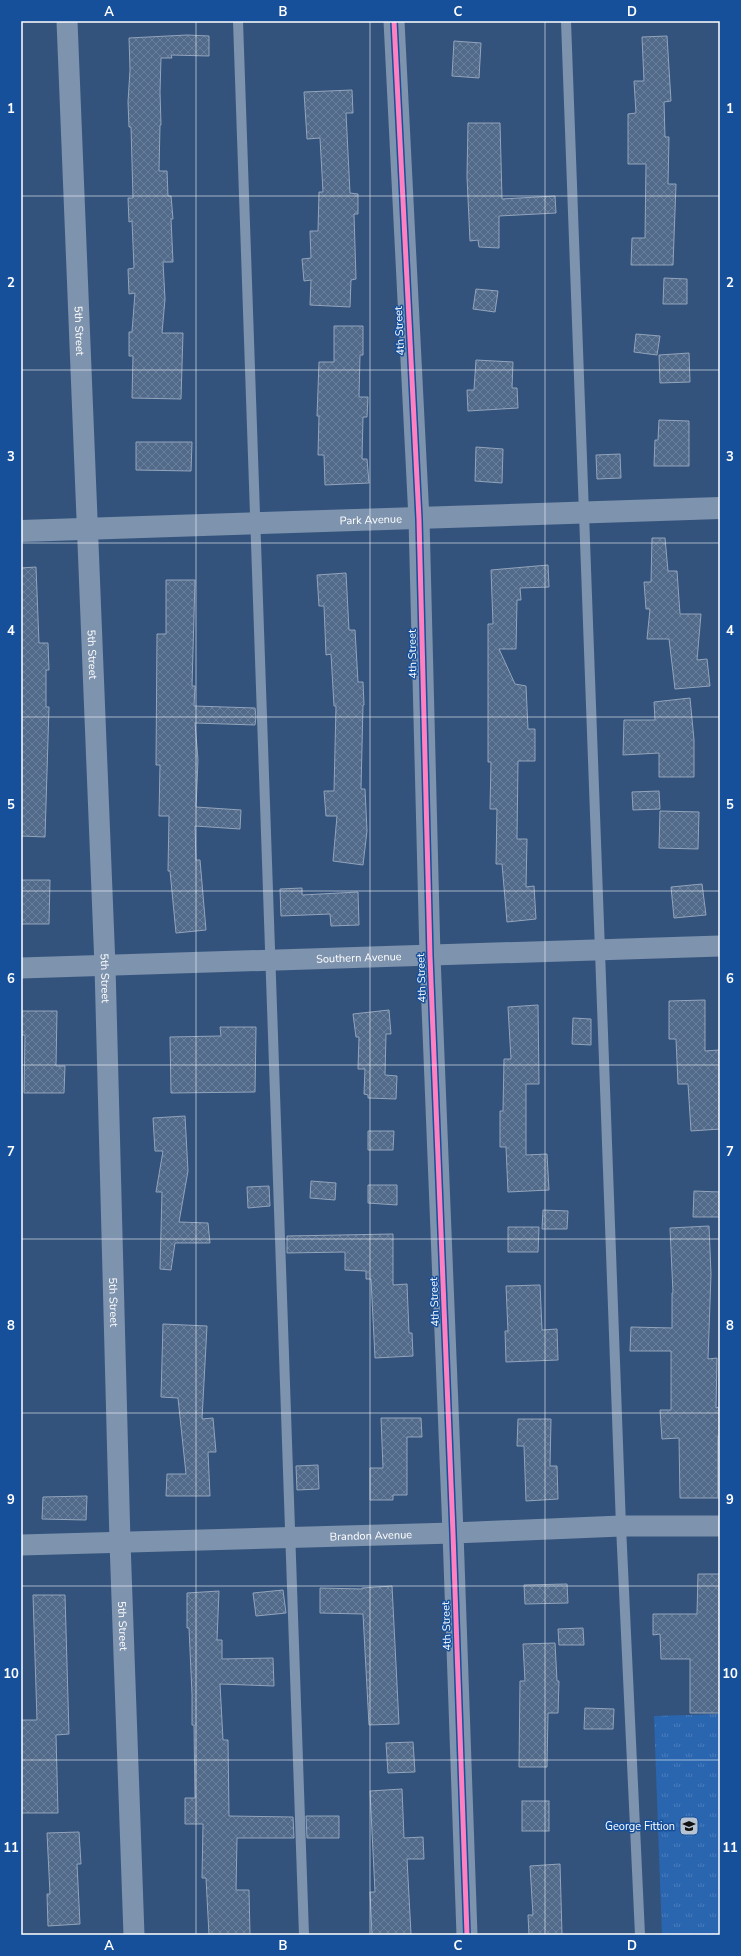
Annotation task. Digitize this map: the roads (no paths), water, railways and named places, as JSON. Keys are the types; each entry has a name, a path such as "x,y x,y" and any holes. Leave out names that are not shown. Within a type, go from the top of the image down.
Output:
{"street":[{"name":"5th Street","path":"67,21 105,966 120,1542 134,1935"},
{"name":"4th Street","path":"394,21 419,519 430,956 453,1533 466,1935"},
{"name":"Park Avenue","path":"21,531 720,508"},
{"name":"Southern Avenue","path":"21,968 720,946"},
{"name":"Brandon Avenue","path":"21,1545 453,1533 621,1526 720,1526"}],"lane":[{"path":"238,21 304,1935"},
{"path":"566,21 621,1526 640,1935"}],"place":[{"name":"George Fittion","path":"689,1826"}]}
